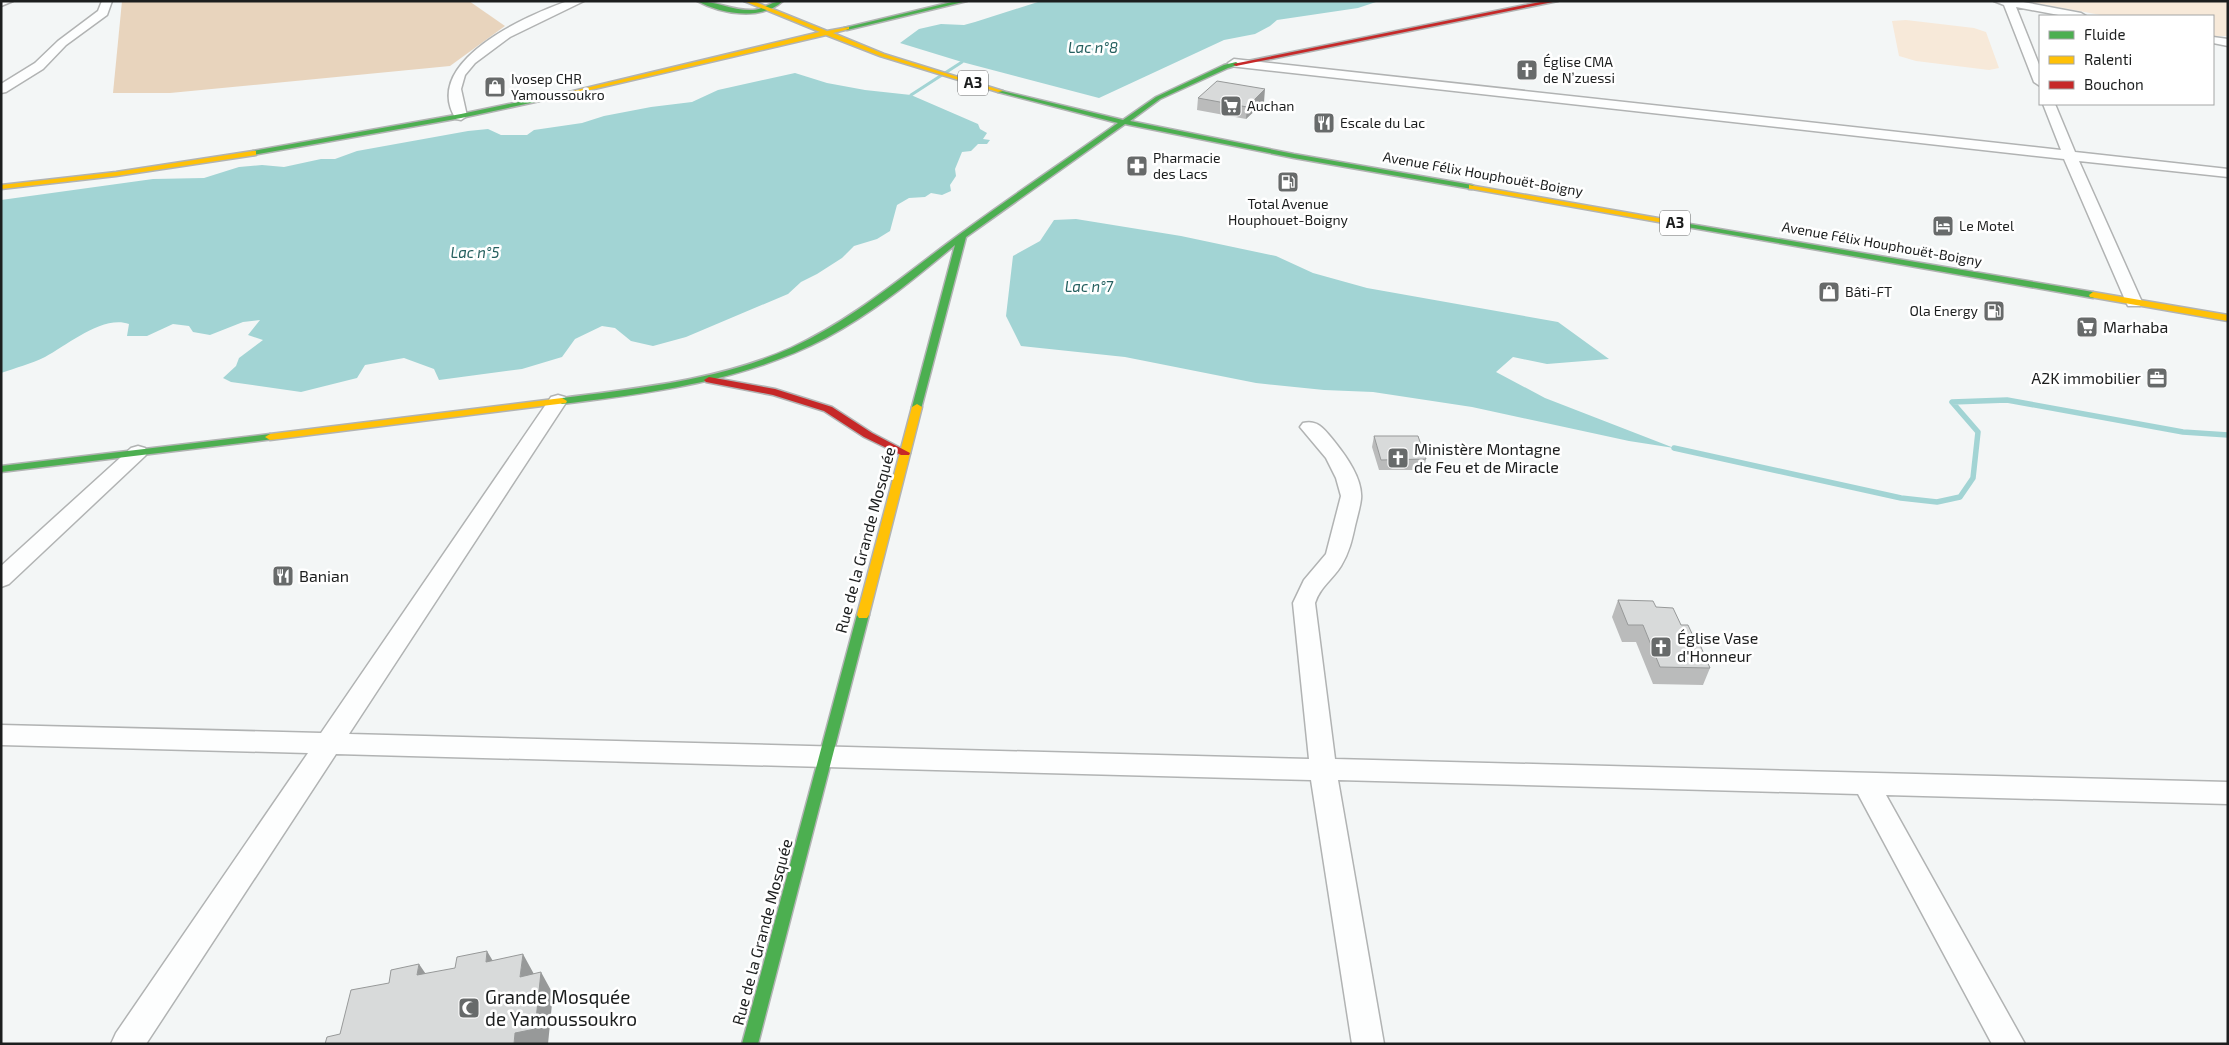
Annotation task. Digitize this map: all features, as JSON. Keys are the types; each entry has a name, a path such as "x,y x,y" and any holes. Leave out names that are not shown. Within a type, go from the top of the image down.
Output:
{"main road":[{"path":"700,1 731,10 769,11 780,1"},
{"name":"Avenue Félix Houphouët-Boigny","path":"747,1 825,34 917,67 1123,122 1220,142 1436,181 2228,318"},
{"path":"1,187 48,183 285,147 461,116 506,105 572,93 964,1"},
{"path":"1,469 558,401 705,379 802,347 833,330 903,283 962,236 1158,98 1234,63 1555,1"},
{"name":"Rue de la Grande Mosquée","path":"750,1044 962,236"},
{"path":"705,379 775,392 828,409 868,435 905,453"}],"street":[{"path":"1,3 8,1"},
{"path":"2,89 39,66 62,43 103,13 107,1"},
{"path":"461,116 455,90 464,69 476,56 508,33 573,2"},
{"path":"2004,2 2076,15"},
{"path":"2004,2 2039,80"},
{"path":"2214,40 2228,43"},
{"path":"1234,63 2228,173"},
{"path":"2049,105 2134,302"},
{"path":"1,181 48,183"},
{"path":"127,1044 558,401"},
{"path":"1310,427 1321,436 1331,450 1343,472 1351,495 1339,547 1332,563 1306,592 1304,603 1323,770 1368,1044"},
{"path":"1,579 138,452"},
{"path":"1,735 2228,793"},
{"path":"1866,784 2009,1044"}],"shaded area":[{"path":"122,1 469,1 505,26 450,66 170,93 113,93"},
{"path":"2026,1 2228,1 2228,36 2214,36 2214,15 2101,15"},
{"path":"1906,20 1974,28 1986,32 1999,68 1989,70 1916,61 1899,56 1892,21"}],"water":[{"name":"Lac n°8","path":"1041,1 1379,1 1358,8 1277,20 1255,34 1224,40 1099,98 962,62 900,43 919,29 941,24 964,25"},
{"name":"Lac n°5","path":"795,73 827,83 865,90 911,95 978,124 980,129 987,133 983,139 990,140 987,144 978,144 971,151 962,152 955,169 956,176 950,185 951,191 942,195 931,193 925,197 909,198 897,205 890,231 877,239 854,246 842,258 801,282 788,294 686,337 653,346 631,341 615,328 602,326 575,339 562,357 522,369 439,380 434,369 404,358 365,365 357,378 301,392 231,382 223,378 236,366 239,358 263,340 248,335 260,320 243,322 210,335 193,332 189,326 173,324 147,336 127,336 129,324 119,322 97,327 45,357 1,373 1,200 153,179 204,178 239,167 262,165 284,167 321,159 335,159 357,151 468,131 488,129 501,135 527,135 534,130 582,123 604,116 651,107 692,102 718,90"},
{"name":"Lac n°7","path":"1076,219 1181,236 1276,256 1313,273 1367,288 1558,322 1609,359 1547,364 1513,357 1496,372 1545,398 1674,448 1629,441 1472,407 1373,392 1324,390 1256,383 1125,357 1021,346 1006,316 1013,256 1040,241 1054,220"}],"building":[{"path":"1217,81 1265,89 1247,107 1198,98"},
{"path":"1374,436 1418,436 1426,459 1381,460"},
{"path":"1618,600 1653,601 1656,607 1673,608 1681,625 1688,625 1695,640 1698,640 1710,668 1660,667 1643,625 1628,625"},
{"name":"Grande Mosquée de Yamoussoukro","path":"487,951 486,962 523,954 520,977 541,972 535,1029 515,1033 514,1044 325,1044 327,1037 340,1034 351,990 389,983 391,970 419,964 417,975 455,968 457,957"}],"waterway":[{"path":"911,95 962,62"},
{"path":"1674,448 1901,498 1937,502 1960,497 1973,478 1978,432 1952,402 2007,400 2183,432 2228,435"}],"traffic: fast":[{"path":"700,1 742,12 762,11 780,1"},
{"path":"847,28 964,1"},
{"path":"917,407 962,236 1158,98 1226,66 1236,64"},
{"path":"1000,91 1176,133 1472,187"},
{"path":"253,153 461,116 547,98"},
{"path":"1681,224 2093,295"},
{"path":"562,401 662,387 729,373 793,351 823,336 859,314 962,236"},
{"path":"1,469 270,437"},
{"path":"750,1044 863,615"}],"traffic: slow":[{"path":"747,1 882,55 1000,91"},
{"path":"547,98 847,28"},
{"path":"1,187 116,174 253,153"},
{"path":"1472,187 1681,224"},
{"path":"2093,295 2228,318"},
{"path":"270,437 562,401"},
{"path":"863,615 917,407"}],"traffic: jam":[{"path":"1236,64 1555,1"},
{"path":"709,380 775,392 828,409 868,435 905,453"}],"place":[{"name":"Église CMA de N’zuessi","path":"1527,70"},
{"name":"Ivosep CHR Yamoussoukro","path":"495,87"},
{"name":"Auchan","path":"1231,106"},
{"name":"Escale du Lac","path":"1324,123"},
{"name":"Pharmacie des Lacs","path":"1137,166"},
{"name":"Total Avenue Houphouet-Boigny","path":"1288,182"},
{"name":"Le Motel","path":"1943,226"},
{"name":"Bâti-FT","path":"1829,292"},
{"name":"Ola Energy","path":"1994,311"},
{"name":"Marhaba","path":"2087,327"},
{"name":"A2K immobilier","path":"2157,378"},
{"name":"Ministère Montagne de Feu et de Miracle","path":"1398,458"},
{"name":"Banian","path":"283,576"},
{"name":"Église Vase d'Honneur","path":"1661,647"},
{"name":"Grande Mosquée de Yamoussoukro","path":"469,1008"}]}
